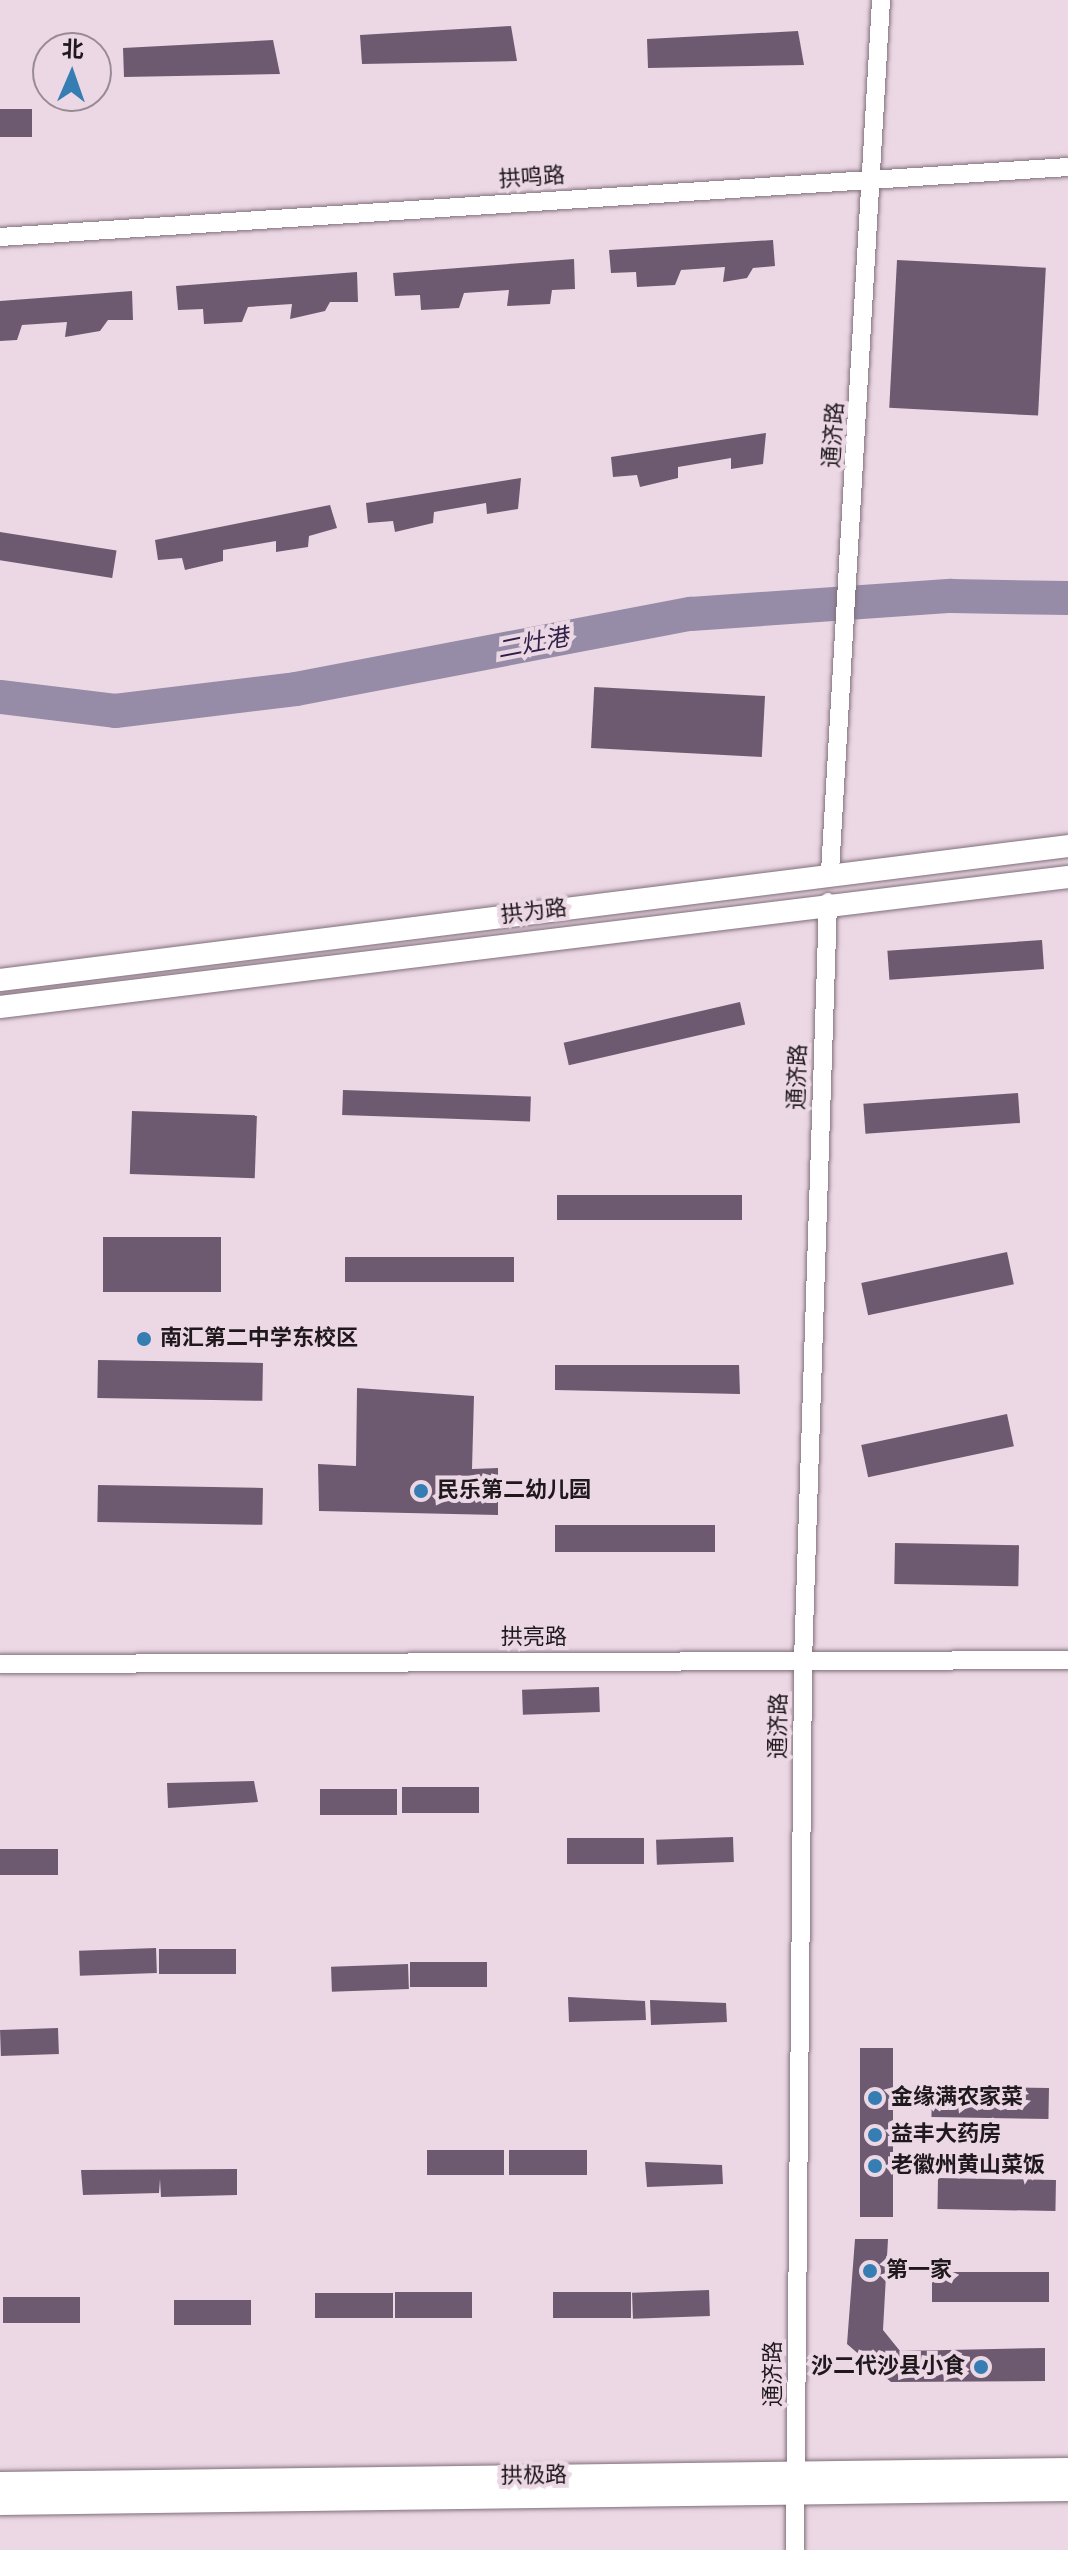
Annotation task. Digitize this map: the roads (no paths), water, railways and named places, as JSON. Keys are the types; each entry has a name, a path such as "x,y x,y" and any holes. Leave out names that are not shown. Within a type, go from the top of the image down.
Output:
{"main road":[{"name":"拱为路","path":"0,980 830,872 1068,846"},
{"name":"拱为路","path":"0,1007 828,902 1068,877"},
{"name":"拱极路","path":"0,2504 797,2483 1068,2469"},
{"name":"拱极路","path":"0,2483 797,2483 1068,2490"}],"street":[{"name":"通济路","path":"830,872 874,178 881,0"},
{"name":"拱鸣路","path":"0,237 1068,167"},
{"name":"通济路","path":"795,2550 803,1661 828,902"},
{"name":"拱亮路","path":"0,1664 1068,1660"}],"waterway":[{"name":"二灶港","path":"0,697 115,711 296,689 691,614 951,596 1068,598"}],"place":[{"name":"南汇第二中学东校区","path":"144,1339"},
{"name":"民乐第二幼儿园","path":"421,1491"},
{"name":"金缘满农家菜","path":"875,2098"},
{"name":"益丰大药房","path":"875,2135"},
{"name":"老徽州黄山菜饭","path":"875,2166"},
{"name":"第一家","path":"870,2271"},
{"name":"沙二代沙县小食","path":"981,2367"}]}
